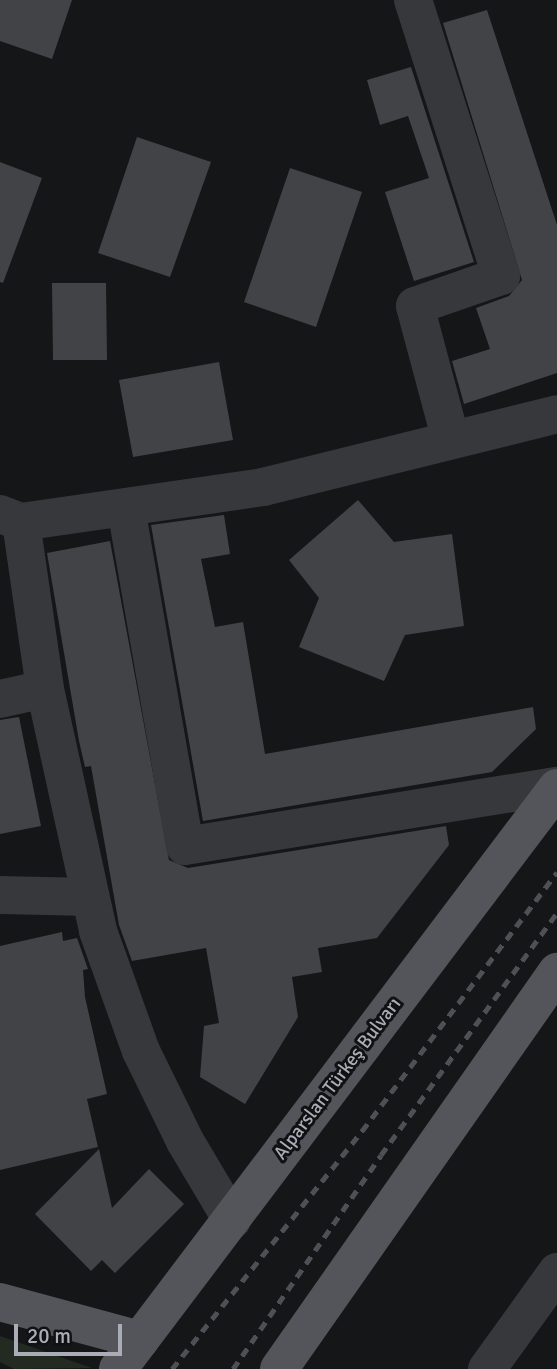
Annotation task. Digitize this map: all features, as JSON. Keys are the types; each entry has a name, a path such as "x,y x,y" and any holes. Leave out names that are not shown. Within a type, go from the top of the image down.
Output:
{"main road":[{"name":"Alparslan Türkeş Bulvarı","path":"129,1354 557,787"},
{"path":"279,1369 557,972"},
{"path":"0,1302 129,1354"}],"street":[{"path":"413,0 501,276 415,306 451,440"},
{"path":"232,1220 185,1141 141,1051 97,931 11,518 125,508 263,487 557,414"},
{"path":"125,508 184,846 557,787"},
{"path":"0,699 46,689"},
{"path":"0,895 90,897"},
{"path":"487,1369 557,1272"}],"shaded area":[{"path":"0,1336 92,1368 14,1369 0,1362"}],"building":[{"path":"0,0 72,0 52,59 0,41"},
{"path":"487,10 557,225 557,373 464,404 452,361 490,349 476,308 509,296 522,280 443,23"},
{"path":"411,67 474,262 414,281 385,192 429,178 408,116 380,125 367,80"},
{"path":"137,137 211,162 170,277 98,253"},
{"path":"0,162 42,178 3,283 0,282"},
{"path":"290,168 362,192 316,327 244,302"},
{"path":"52,283 106,283 107,360 53,360"},
{"path":"219,362 233,440 133,457 119,380"},
{"path":"358,500 394,542 452,534 464,626 405,635 384,681 299,647 319,598 289,560"},
{"path":"224,515 230,554 201,559 215,627 243,622 265,754 533,707 536,729 492,772 203,821 151,525"},
{"path":"110,541 169,860 188,868 446,826 449,845 377,938 318,948 322,972 292,977 298,1017 245,1104 200,1077 204,1026 219,1023 206,948 132,961 119,925 91,766 85,767 79,741 47,553"},
{"path":"19,717 41,826 0,834 0,720"},
{"path":"62,932 63,941 77,938 88,969 83,970 85,997 107,1094 87,1099 98,1147 0,1170 0,946"},
{"path":"99,1149 112,1208 149,1169 184,1204 115,1273 102,1260 91,1271 35,1214"}],"railway":[{"path":"172,1369 362,1131 557,872"},
{"path":"233,1369 381,1155 557,913"}]}
